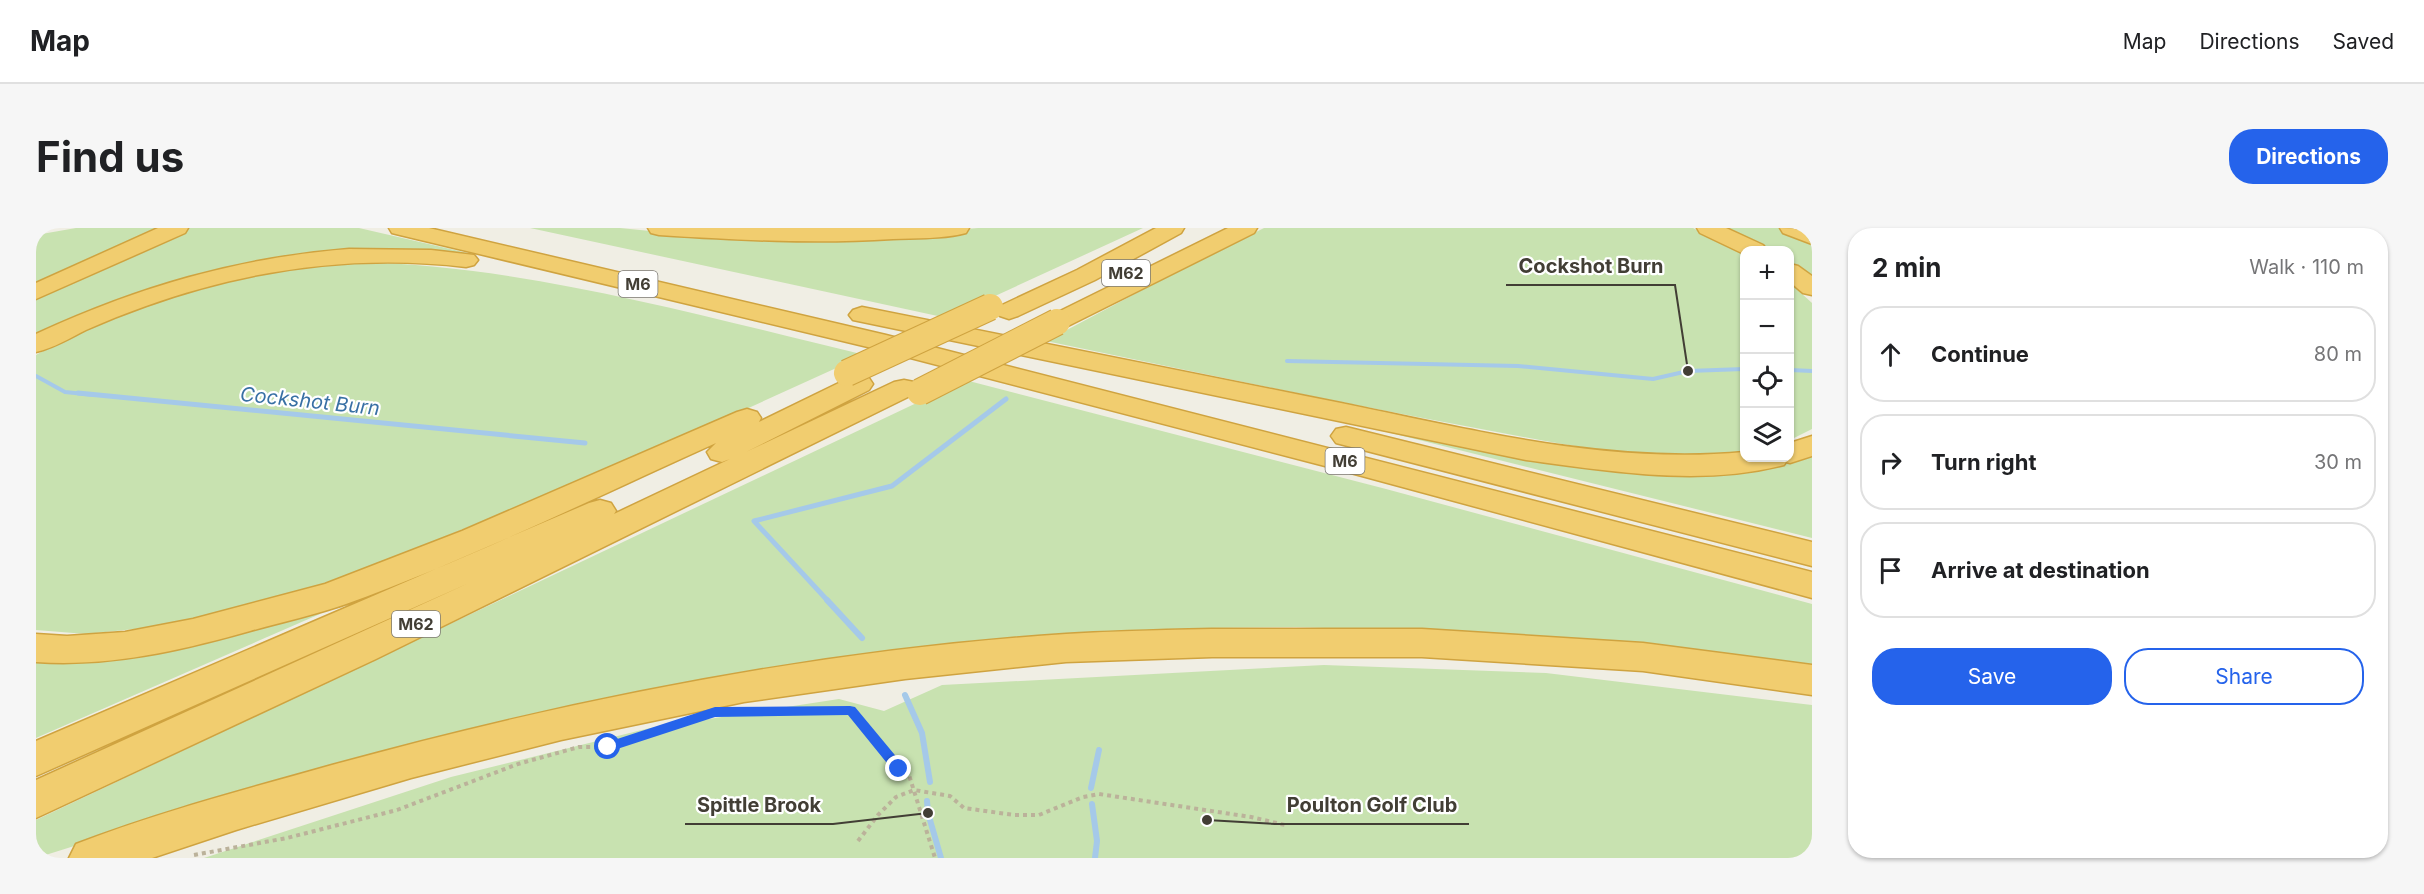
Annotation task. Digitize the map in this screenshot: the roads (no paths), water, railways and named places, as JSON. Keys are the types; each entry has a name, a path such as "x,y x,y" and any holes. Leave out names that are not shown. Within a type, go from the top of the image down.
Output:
{"highway":[{"path":"36,292 177,228"},
{"name":"M6","path":"400,228 871,328 1340,460 1812,585"},
{"name":"M6","path":"471,228 871,328 1812,554"},
{"path":"659,228 745,234 864,234 958,228"},
{"name":"M62","path":"36,759 606,509 858,376 999,309 1086,275 1173,228"},
{"name":"M62","path":"36,800 363,650 794,442 912,390 1048,320 1213,228"},
{"path":"1048,320 1246,228"},
{"path":"1708,228 1746,246"},
{"path":"1791,228 1812,237"},
{"path":"36,344 141,297 219,274 293,259 374,255 450,258 516,269 727,315 871,328 1526,450 1588,459 1687,464 1749,462"},
{"path":"1794,275 1812,288"},
{"path":"36,648 67,650 125,646 193,633 333,595 474,539 858,376"},
{"path":"1794,452 1812,446"},
{"path":"92,858 236,811 400,764 561,724 744,687 917,662 1066,648 1212,643 1422,644 1643,657 1812,680"}],"waterway":[{"name":"Cockshot Burn","path":"1287,361 1518,366 1653,379 1688,371 1740,369"},
{"name":"Cockshot Burn","path":"1794,370 1812,371"},
{"name":"Cockshot Burn","path":"36,376 65,392 94,395"},
{"name":"Cockshot Burn","path":"78,393 585,443"},
{"name":"Cockshot Burn","path":"828,601 754,521 892,486 1006,399"},
{"path":"827,600 862,638"},
{"path":"905,695 922,733 930,782"},
{"path":"1091,788 1099,750"},
{"path":"927,801 928,813 941,858"},
{"path":"1092,804 1097,841 1095,858"}],"place":[{"name":"Cockshot Burn","path":"1688,371"},
{"name":"Spittle Brook","path":"928,813"},
{"name":"Poulton Golf Club","path":"1207,820"}]}
